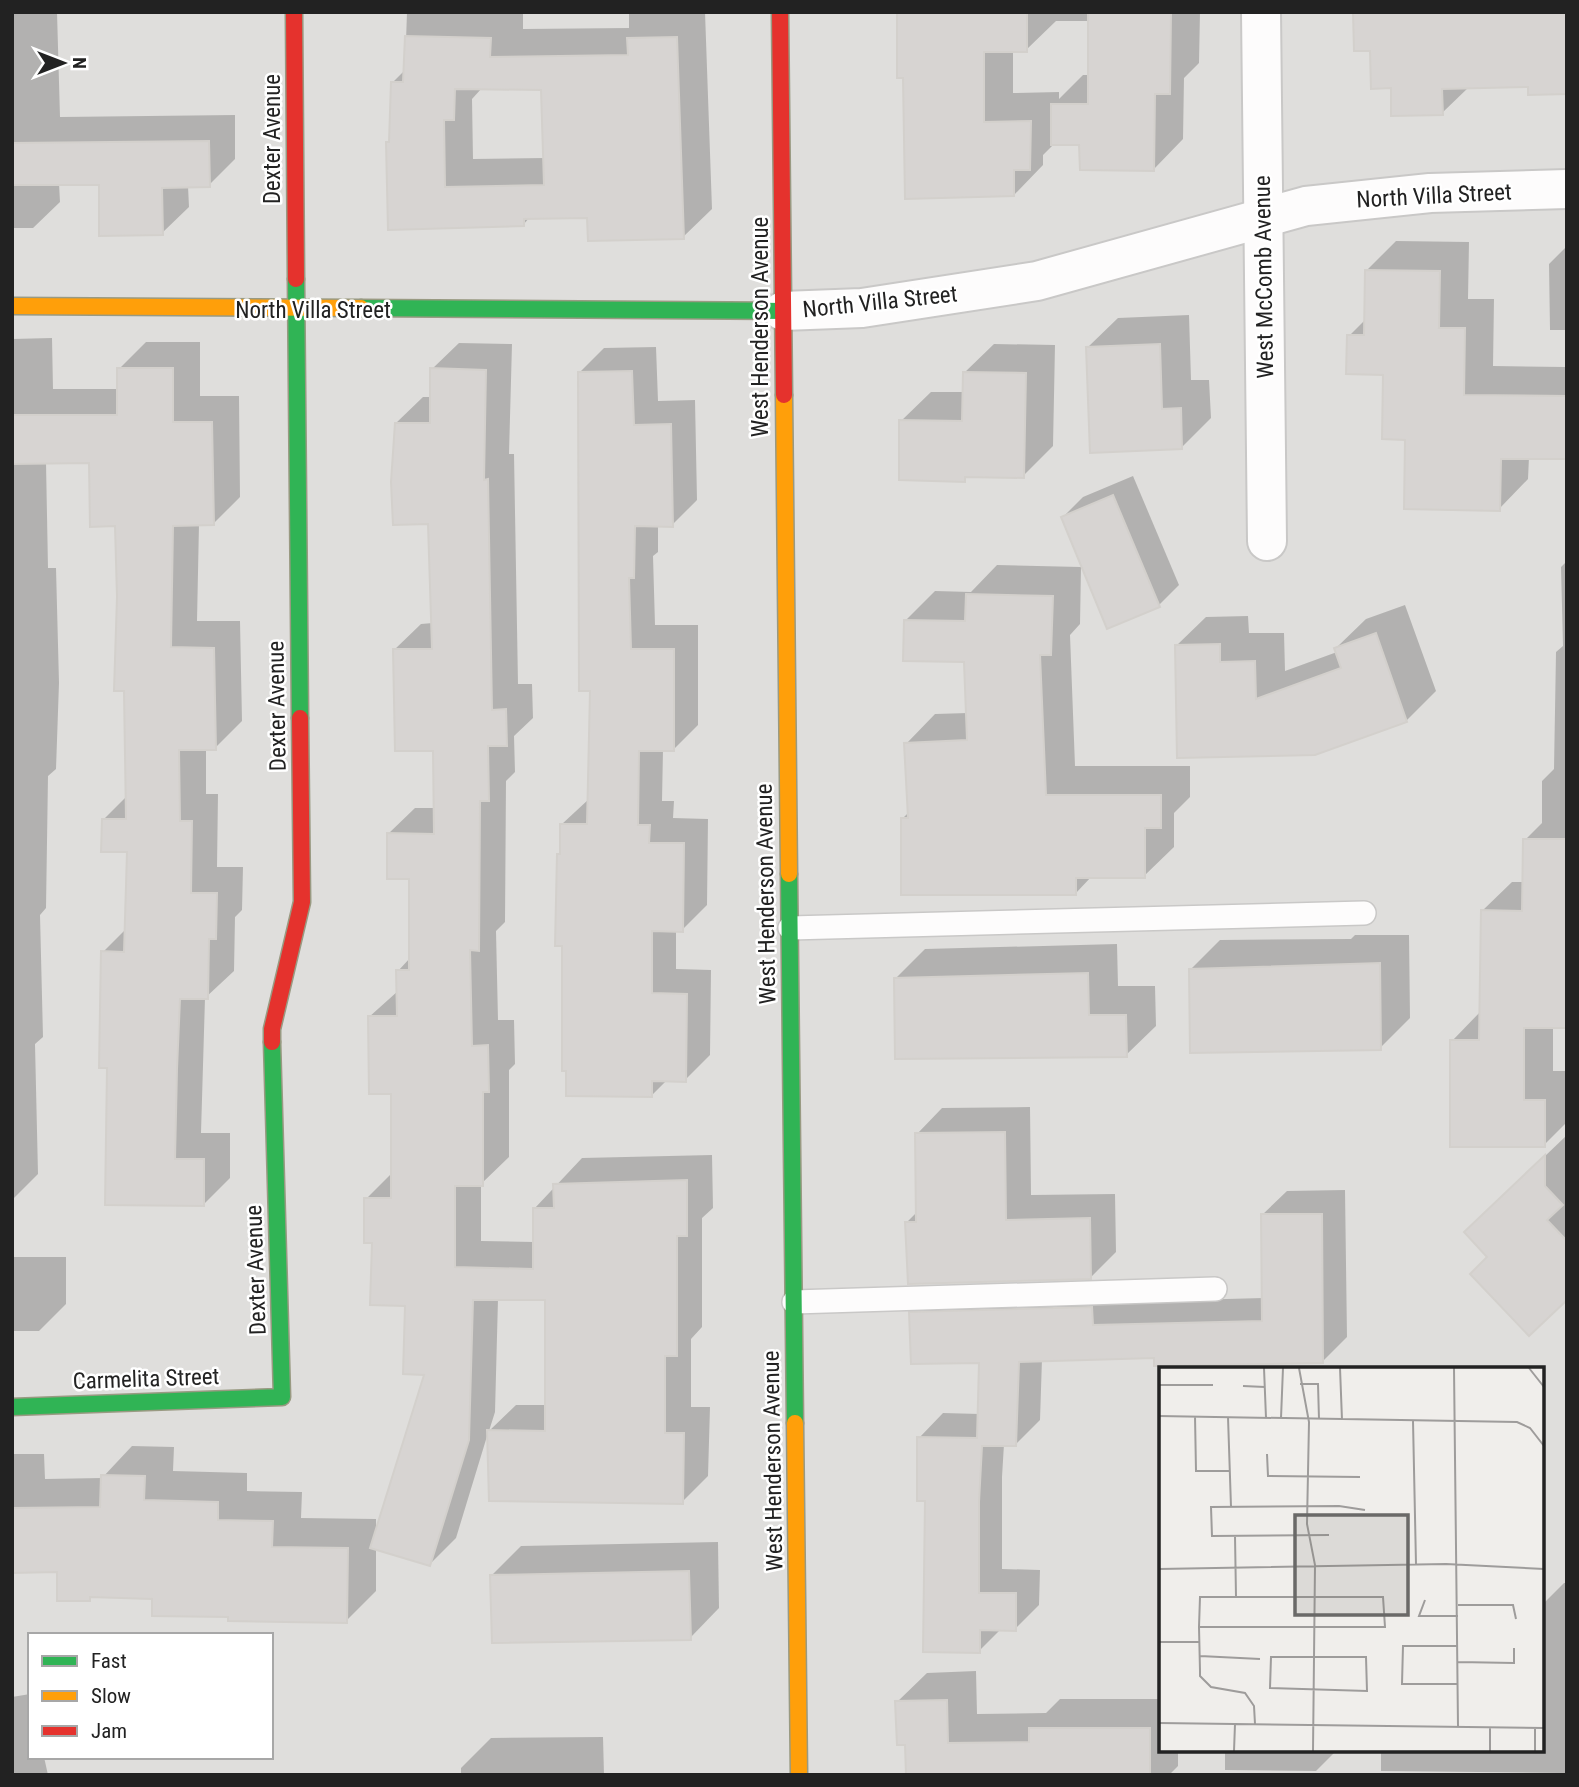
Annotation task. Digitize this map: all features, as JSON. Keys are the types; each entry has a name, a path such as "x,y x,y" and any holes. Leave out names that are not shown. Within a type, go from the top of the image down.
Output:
{"street":[{"name":"Dexter Avenue","path":"282,1396 272,1030 302,902 294,12"},
{"name":"West Henderson Avenue","path":"780,12 799,1775"},
{"name":"West McComb Avenue","path":"1261,12 1267,541"},
{"name":"North Villa Street","path":"12,306 296,310 783,311 862,308 1037,281 1263,216 1367,198 1567,190"},
{"name":"Carmelita Street","path":"12,1407 282,1396"}],"lane":[{"path":"790,928 1364,913"},
{"path":"794,1302 1215,1289"}],"shaded area":[{"path":"12,12 1567,12 1567,1775 12,1775"}],"building":[{"path":"897,12 1027,12 1027,52 984,52 984,122 1031,121 1030,170 1014,170 1014,196 905,199 903,78 897,78"},
{"path":"1088,12 1171,12 1170,94 1155,94 1154,171 1080,170 1079,145 1051,145 1051,104 1088,104"},
{"path":"1353,12 1567,12 1567,94 1528,95 1528,87 1442,89 1443,115 1391,116 1391,88 1371,89 1370,51 1354,51"},
{"path":"405,36 491,38 490,57 628,55 627,38 677,37 684,239 588,241 587,218 524,219 524,226 388,230 386,142 389,142 391,82 403,82","holes":["455,89 541,90 544,185 445,187 444,120 454,120"]},
{"path":"209,141 210,187 162,188 163,235 99,236 99,185 12,185 12,143"},
{"path":"1365,270 1440,271 1439,328 1465,328 1464,395 1567,396 1567,459 1501,459 1500,511 1404,509 1405,440 1382,439 1383,375 1346,374 1347,335 1364,335"},
{"path":"1160,344 1162,409 1181,408 1182,449 1090,453 1086,347"},
{"path":"117,368 173,368 173,422 212,422 214,525 173,526 171,647 214,648 216,750 179,750 180,821 192,821 191,893 217,893 216,939 209,939 208,999 180,999 177,1069 175,1159 204,1159 204,1206 105,1205 107,1068 99,1068 101,951 124,952 127,852 101,852 102,819 126,819 124,691 114,691 117,597 115,526 90,527 89,463 12,464 12,415 117,415"},
{"path":"430,368 486,370 484,480 488,479 492,710 506,709 507,746 488,746 489,801 480,801 479,951 470,950 472,1046 488,1045 489,1092 483,1092 483,1186 455,1186 455,1267 533,1269 533,1208 554,1208 553,1184 687,1180 687,1236 677,1236 677,1356 665,1356 665,1433 684,1433 683,1504 489,1501 487,1430 545,1431 545,1300 473,1300 469,1440 430,1566 370,1548 424,1375 403,1374 405,1306 370,1305 372,1243 364,1243 364,1198 391,1198 391,1094 369,1094 368,1016 397,1016 396,970 409,970 409,879 387,879 387,833 434,834 433,751 395,751 393,649 432,649 428,524 393,525 391,482 395,423 430,423"},
{"path":"632,371 634,425 671,424 673,527 635,526 634,578 629,578 631,649 674,649 674,751 639,751 638,825 650,825 649,843 684,843 683,932 652,931 652,993 687,994 686,1082 652,1081 652,1097 566,1096 566,1071 562,1071 562,946 555,946 557,854 560,854 560,824 587,824 590,691 579,691 578,372"},
{"path":"963,372 1026,373 1024,478 965,477 965,482 899,480 899,420 962,421"},
{"path":"1113,495 1160,607 1107,629 1061,517"},
{"path":"966,594 1053,596 1051,655 1040,655 1046,795 1161,795 1161,828 1145,828 1145,878 1076,878 1076,895 901,895 901,818 908,818 904,743 967,740 964,662 903,661 904,620 965,621"},
{"path":"1376,633 1407,722 1315,755 1177,758 1175,645 1220,644 1220,662 1255,661 1256,699 1341,668 1334,648"},
{"path":"1523,839 1567,839 1567,1028 1524,1028 1524,1100 1545,1100 1545,1147 1450,1147 1450,1040 1479,1040 1481,910 1522,911"},
{"path":"1380,963 1381,1050 1190,1053 1189,969"},
{"path":"1088,973 1089,1015 1126,1015 1127,1057 895,1059 894,978"},
{"path":"1005,1132 1006,1220 1090,1218 1091,1279 908,1284 905,1222 916,1222 915,1133"},
{"path":"1545,1155 1545,1186 1563,1205 1547,1220 1567,1241 1567,1300 1529,1336 1470,1274 1487,1257 1464,1232"},
{"path":"1261,1214 1322,1214 1323,1363 1154,1366 1154,1358 1019,1362 1016,1446 982,1446 979,1502 979,1593 1016,1593 1016,1631 980,1630 980,1653 923,1652 925,1501 917,1501 917,1437 977,1438 979,1363 911,1364 909,1312 1092,1307 1093,1325 1262,1321"},
{"path":"101,1475 145,1476 144,1500 218,1502 218,1520 273,1521 272,1547 348,1548 347,1623 228,1621 228,1617 152,1616 152,1599 90,1597 90,1601 57,1601 57,1572 12,1573 12,1508 100,1507"},
{"path":"689,1571 691,1640 492,1643 490,1575"},
{"path":"947,1700 948,1743 1029,1742 1029,1728 1150,1728 1150,1775 906,1775 905,1745 897,1745 895,1701"}],"traffic: fast":[{"path":"296,279 300,718"},
{"path":"361,308 783,311"},
{"path":"789,874 795,1423"},
{"path":"12,1407 282,1397 272,1042"}],"traffic: slow":[{"path":"12,306 361,308"},
{"path":"784,395 789,874"},
{"path":"795,1423 799,1775"}],"traffic: jam":[{"path":"294,12 296,279"},
{"path":"780,12 784,395"},
{"path":"272,1042 272,1029 302,902 300,718"}]}
